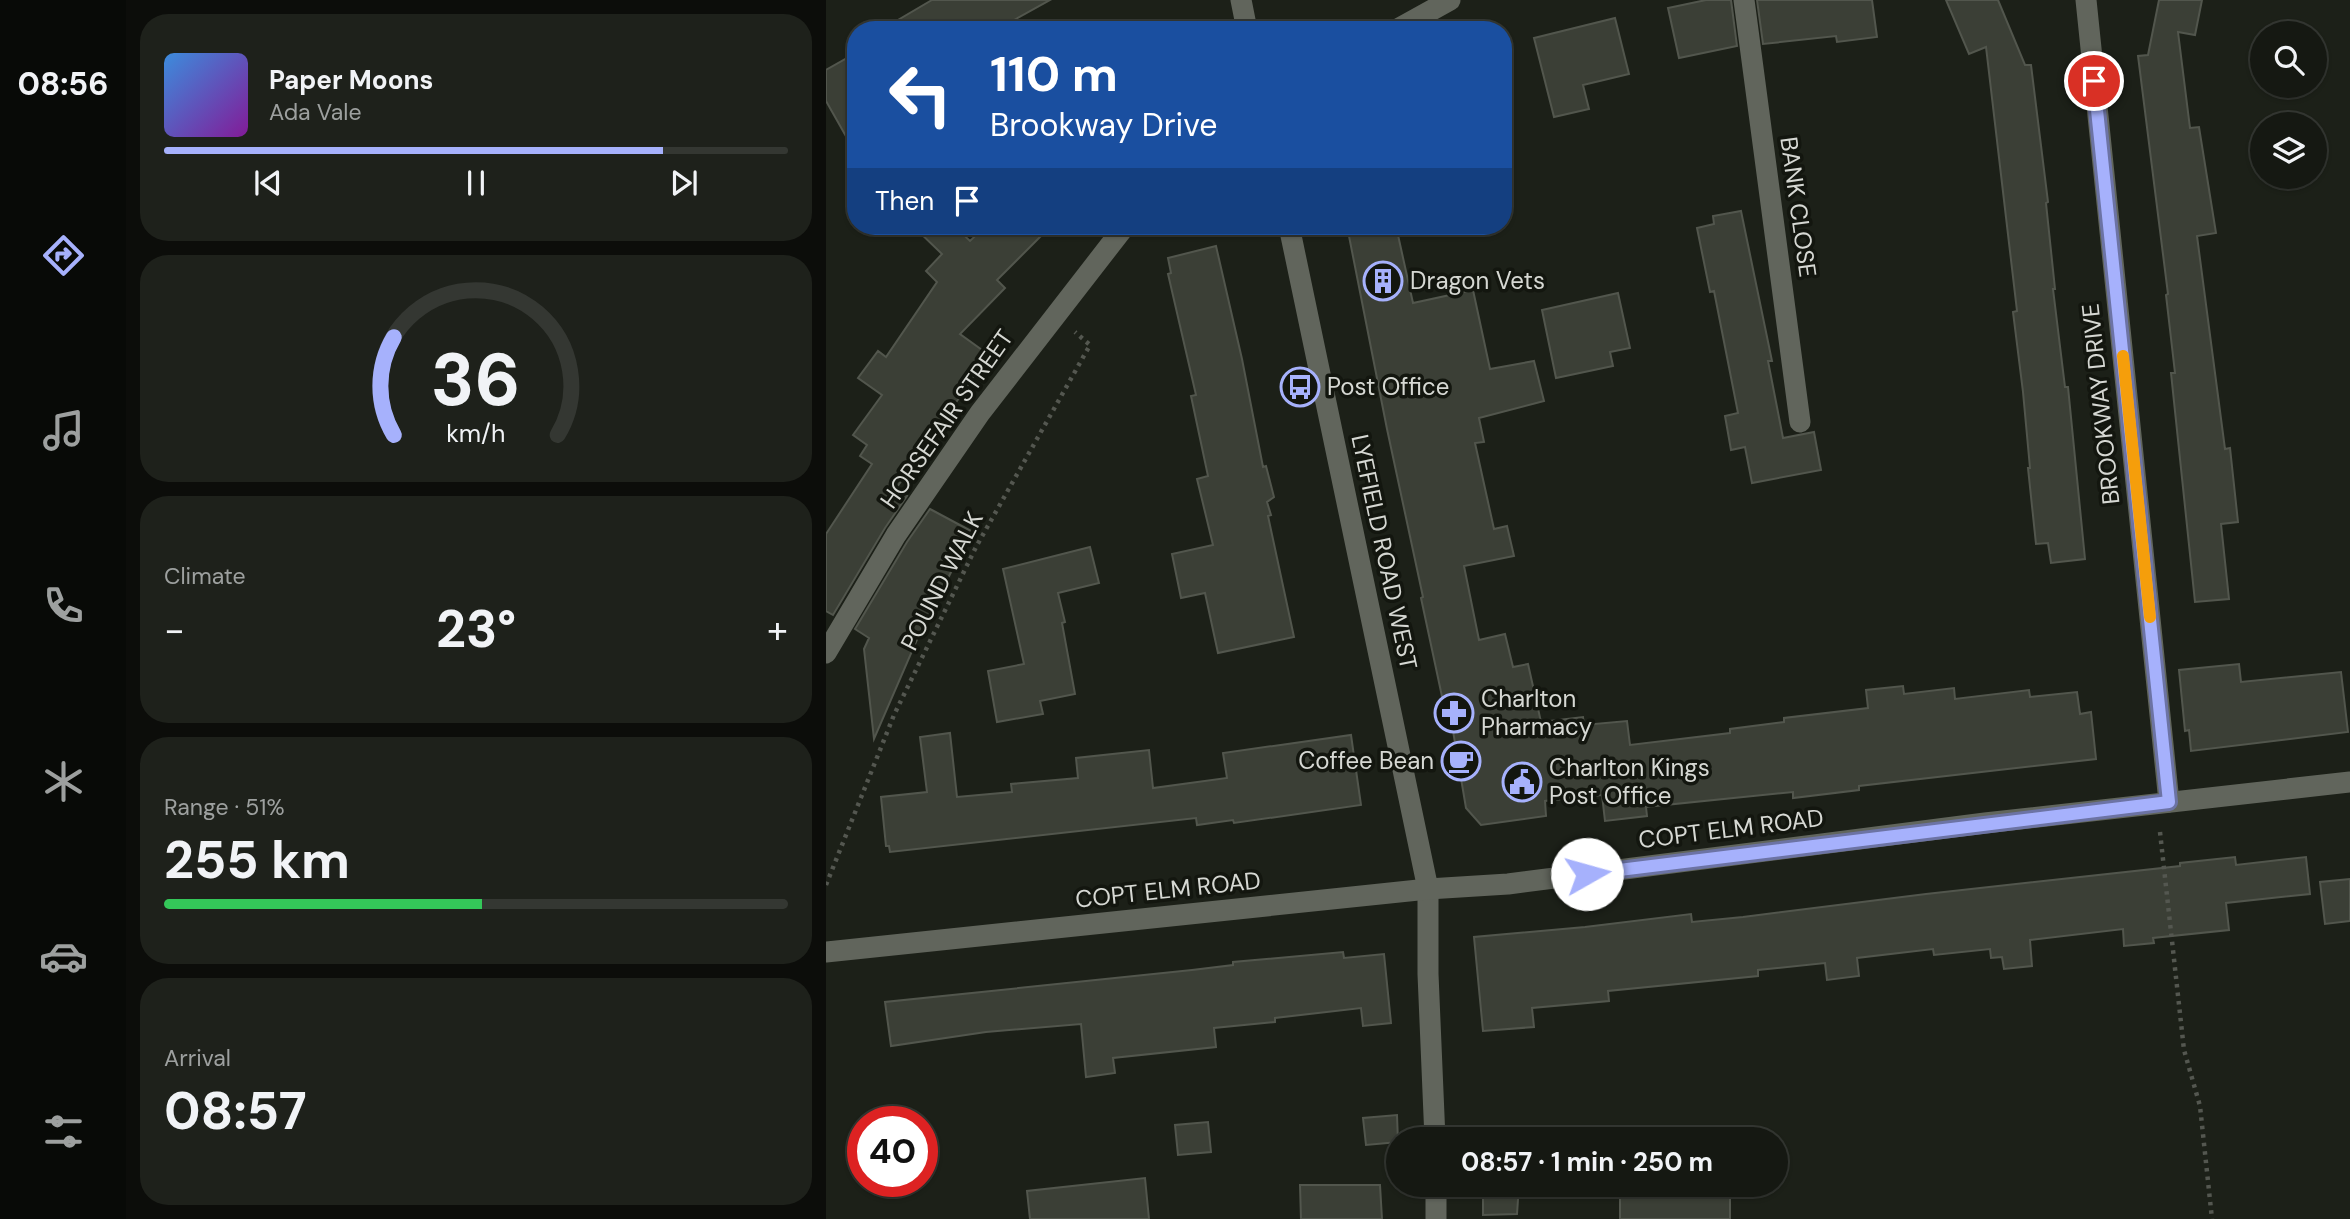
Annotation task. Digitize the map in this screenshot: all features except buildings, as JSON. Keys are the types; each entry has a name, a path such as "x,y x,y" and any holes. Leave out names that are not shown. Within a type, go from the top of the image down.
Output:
{"street":[{"path":"1241,0 1245,21"},
{"path":"1412,21 1450,0"},
{"name":"BANK CLOSE","path":"1744,0 1801,422"},
{"name":"BROOKWAY DRIVE","path":"2085,0 2163,802"},
{"name":"HORSEFAIR STREET","path":"826,653 897,535 979,412 1118,235"},
{"name":"LYEFIELD ROAD WEST","path":"1291,235 1428,889 1428,974 1434,1127"},
{"name":"COPT ELM ROAD","path":"826,952 1428,889 1508,884 2163,802 2350,782"},
{"path":"1436,1197 1436,1219"}],"path":[{"name":"POUND WALK","path":"826,885 894,715 976,547 1090,345 1055,314"},
{"path":"2163,802 2184,1050 2200,1106 2212,1219"}],"slow traffic":[{"path":"2123,356 2150,617"}],"place":[{"name":"Dragon Vets","path":"1383,281"},
{"name":"Post Office","path":"1300,387"},
{"name":"Charlton Pharmacy","path":"1454,713"},
{"name":"Coffee Bean","path":"1461,761"},
{"name":"Charlton Kings Post Office","path":"1522,782"}],"route":[{"path":"1587,874 2169,802 2094,81"}]}
